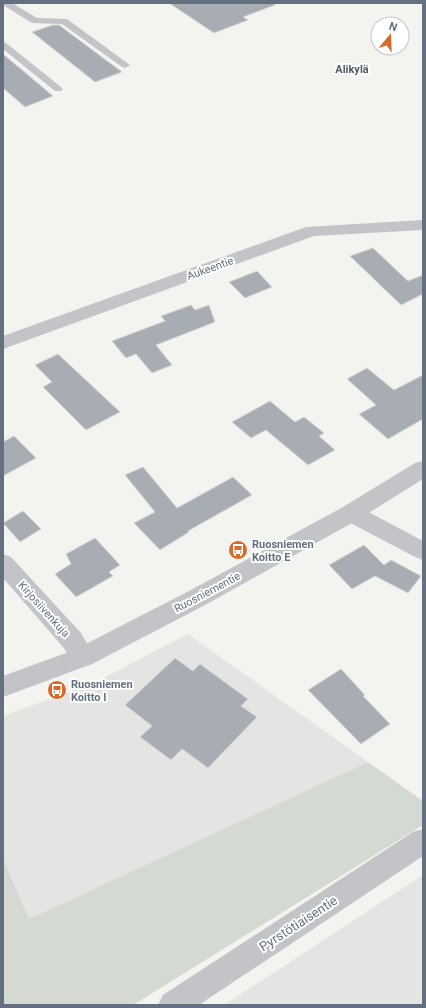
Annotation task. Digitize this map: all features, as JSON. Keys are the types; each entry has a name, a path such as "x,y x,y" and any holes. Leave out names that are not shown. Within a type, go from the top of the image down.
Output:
{"street":[{"name":"Aukeentie","path":"3,343 312,231 423,225"},
{"name":"Ruosniementie","path":"3,687 83,657 199,598 350,513 423,469"},
{"path":"350,513 423,551"},
{"name":"Kirjosiivenkuja","path":"3,563 72,640 83,657"},
{"name":"Pyrstötiaisentie","path":"173,1005 423,841"}],"lane":[{"path":"6,3 35,21 64,21 125,66"},
{"path":"3,45 58,90"}],"shaded area":[{"path":"188,634 368,762 29,919 3,858 3,716 96,682"},
{"path":"368,762 423,801 423,825 133,1005 3,1005 3,858 29,919"},
{"path":"423,875 423,1005 224,1005"}],"building":[{"path":"169,3 274,3 275,5 243,17 248,20 214,33"},
{"path":"53,25 59,25 122,72 95,82 32,32"},
{"path":"3,54 53,96 25,107 3,88"},
{"path":"373,248 408,281 423,275 423,294 401,305 350,256"},
{"path":"257,271 272,287 245,298 229,282"},
{"path":"191,305 195,310 209,305 215,322 156,345 172,365 152,373 136,354 126,358 112,341 165,321 161,316"},
{"path":"58,354 120,412 86,430 43,387 52,382 35,365"},
{"path":"367,368 394,390 423,375 423,419 388,439 359,414 376,405 347,379"},
{"path":"270,401 295,422 304,417 324,433 319,436 335,450 308,465 266,430 251,438 232,422"},
{"path":"14,436 36,458 3,476 3,442"},
{"path":"143,467 177,508 233,477 252,495 188,531 189,532 160,550 134,523 155,512 125,475"},
{"path":"23,511 41,529 20,542 3,523"},
{"path":"95,538 120,565 109,572 113,576 76,597 55,574 71,564 66,554"},
{"path":"364,545 384,565 391,560 421,576 408,593 375,576 352,589 329,565"},
{"path":"175,658 193,671 200,664 248,699 241,706 257,717 208,768 182,749 171,760 140,737 152,726 125,705"},
{"path":"341,669 365,695 363,696 390,724 361,744 308,690"}],"place":[{"name":"Ruosniemen Koitto E","path":"238,550"},
{"name":"Ruosniemen Koitto I","path":"57,690"}],"district":[{"name":"Alikylä","path":"352,69"}]}
